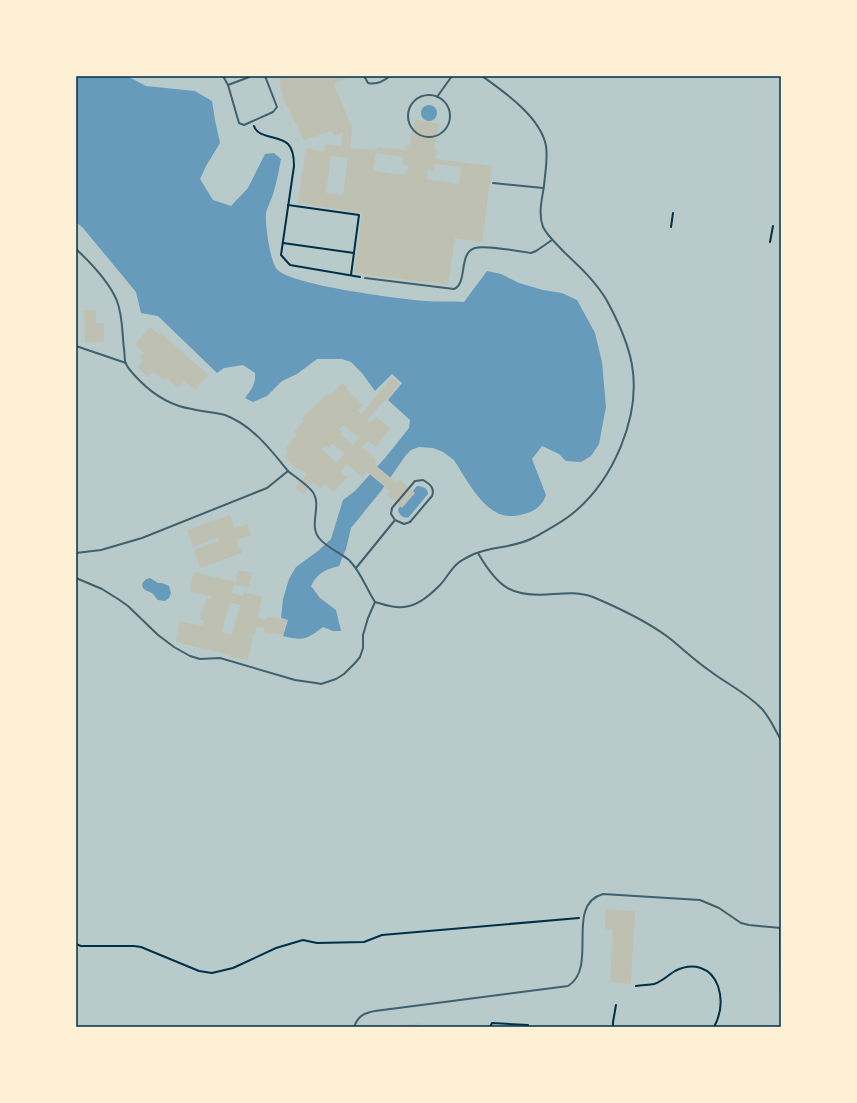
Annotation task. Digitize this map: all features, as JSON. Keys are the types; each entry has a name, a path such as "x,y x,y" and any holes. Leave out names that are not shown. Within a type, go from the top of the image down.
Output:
{"lane":[{"path":"223,76 228,85 239,123 244,125 276,110 277,107 265,76"},
{"path":"228,85 252,76"},
{"path":"364,76 368,83 372,84 381,82 390,76"},
{"path":"437,97 452,76"},
{"path":"76,248 105,281 116,300 122,323 126,363 140,381 163,399 192,410 208,411 226,416 239,422 273,452 288,471 312,491 316,500 314,525 316,533 320,539 348,560 356,568 376,602 398,607 418,603 439,587 456,564 478,553 516,545 533,538 572,514 588,499 602,483 622,444 629,420 633,395 634,380 632,364 617,320 607,301 592,279 546,233 540,212 547,159 545,142 540,131 510,96 482,76"},
{"path":"428,95 437,97 445,103 449,109 449,122 446,129 440,134 434,136 426,137 419,135 410,124 408,117 411,104 422,96 428,95"},
{"path":"493,183 543,188"},
{"path":"365,278 454,289 459,284 467,254 474,248 530,253 536,251 552,240"},
{"path":"76,346 126,363"},
{"path":"76,554 101,550 142,538 267,488 288,471"},
{"path":"423,480 432,487 434,492 432,496 410,522 403,523 395,520 391,514 392,508 414,482 423,480"},
{"path":"356,568 395,520"},
{"path":"478,553 495,579 510,590 534,595 573,593 583,594 646,622 668,637 710,671 749,697 763,710 781,740"},
{"path":"76,578 118,599 128,606 158,635 180,651 194,658 220,658 295,680 321,684 336,680 360,657 363,648 363,635 368,618 376,602"},
{"path":"354,1027 361,1015 375,1011 568,986 574,982 580,972 586,908 591,901 599,896 613,894 700,900 719,908 741,923 781,928 781,999"}],"path":[{"path":"252,121 255,129 260,133 284,141 290,147 294,166 281,255 290,265 365,278"},
{"path":"288,205 359,215 351,275"},
{"path":"671,227 673,212"},
{"path":"770,242 773,226"},
{"path":"282,243 354,254"},
{"path":"76,944 80,946 142,947 199,971 212,972 233,968 276,948 303,940 317,943 364,942 382,935 584,918"},
{"path":"636,986 653,984 688,967 695,966 706,970 716,982 720,998 721,1009 714,1027"},
{"path":"613,1027 616,1005"},
{"path":"490,1027 492,1023 528,1025 528,1027"}],"shaded area":[{"path":"76,76 781,76 781,1027 76,1027"}],"water":[{"path":"76,76 127,76 146,86 195,91 212,101 220,143 200,179 213,200 231,206 248,188 265,154 274,153 281,159 275,187 266,214 266,219 268,242 274,264 276,268 284,274 321,285 370,294 425,301 464,302 487,271 501,274 519,283 543,290 562,293 577,300 595,333 602,362 606,407 599,444 591,456 581,462 566,461 559,454 542,446 532,459 546,495 545,499 538,508 531,512 511,516 495,512 488,507 469,484 454,460 443,452 433,448 419,447 411,450 381,491 351,528 346,549 339,566 322,573 316,578 311,586 320,598 336,610 341,631 333,631 323,627 312,635 301,639 283,636 288,620 281,618 283,599 289,579 296,567 318,551 331,539 343,500 355,491 385,458 409,428 410,420 388,400 402,383 392,374 375,391 362,373 351,362 342,359 317,359 297,374 282,381 267,396 253,402 245,398 254,384 255,373 243,365 224,368 217,373 158,316 141,313 136,292 83,228 76,222"},
{"path":"429,105 435,107 437,113 435,119 429,121 423,119 421,113 423,107"},
{"path":"417,486 421,486 427,490 428,494 409,517 403,517 400,515 398,509"},
{"path":"150,578 158,583 169,586 171,593 169,598 165,601 158,600 152,593 143,588 143,582"}],"building":[{"path":"279,76 352,76 334,84 352,128 350,148 375,150 379,147 405,150 406,145 410,145 414,119 439,124 434,150 437,151 435,159 492,166 482,242 455,238 448,285 354,273 362,214 298,203 306,148 324,152 325,144 341,146 343,132 334,136 332,131 304,140 282,96","holes":["376,153 404,157 402,164 408,166 406,175 373,171","331,156 348,158 343,195 326,193","435,164 461,167 459,184 427,179 428,170 434,171"]},
{"path":"84,310 96,310 96,323 104,323 104,342 85,343"},
{"path":"150,327 159,335 161,333 208,375 195,390 184,381 178,388 167,378 164,381 153,371 148,377 137,367 143,361 139,358 145,353 135,344"},
{"path":"392,377 400,384 367,420 370,423 376,417 390,428 376,447 368,441 362,447 377,460 374,464 397,483 399,479 415,493 402,508 387,495 390,491 367,472 362,477 347,464 340,472 347,477 334,492 324,484 321,488 313,482 303,494 295,488 307,474 293,466 285,456 288,451 285,449 297,435 294,432 304,421 302,419 327,393 330,396 342,383 348,388 346,389 363,405 358,411 361,414","holes":["344,425 359,438 353,445 340,434 342,432 339,430","332,443 345,454 337,463 322,450 325,446 328,448"]},
{"path":"230,515 235,528 247,524 251,535 237,540 242,553 200,568 194,550 219,541 218,537 193,547 187,530"},
{"path":"238,570 252,573 249,587 235,585"},
{"path":"194,572 235,582 231,593 243,596 244,592 262,597 258,617 266,620 267,617 287,620 283,635 264,632 264,628 256,627 255,634 253,634 248,660 230,657 231,655 176,642 180,621 203,626 204,621 200,620 201,613 207,598 211,600 211,596 189,591","holes":["230,602 240,605 232,635 222,632"]},
{"path":"606,909 635,911 631,984 610,982 613,930 605,929"},
{"path":"420,1023 420,1027 396,1027 396,1026"}]}
